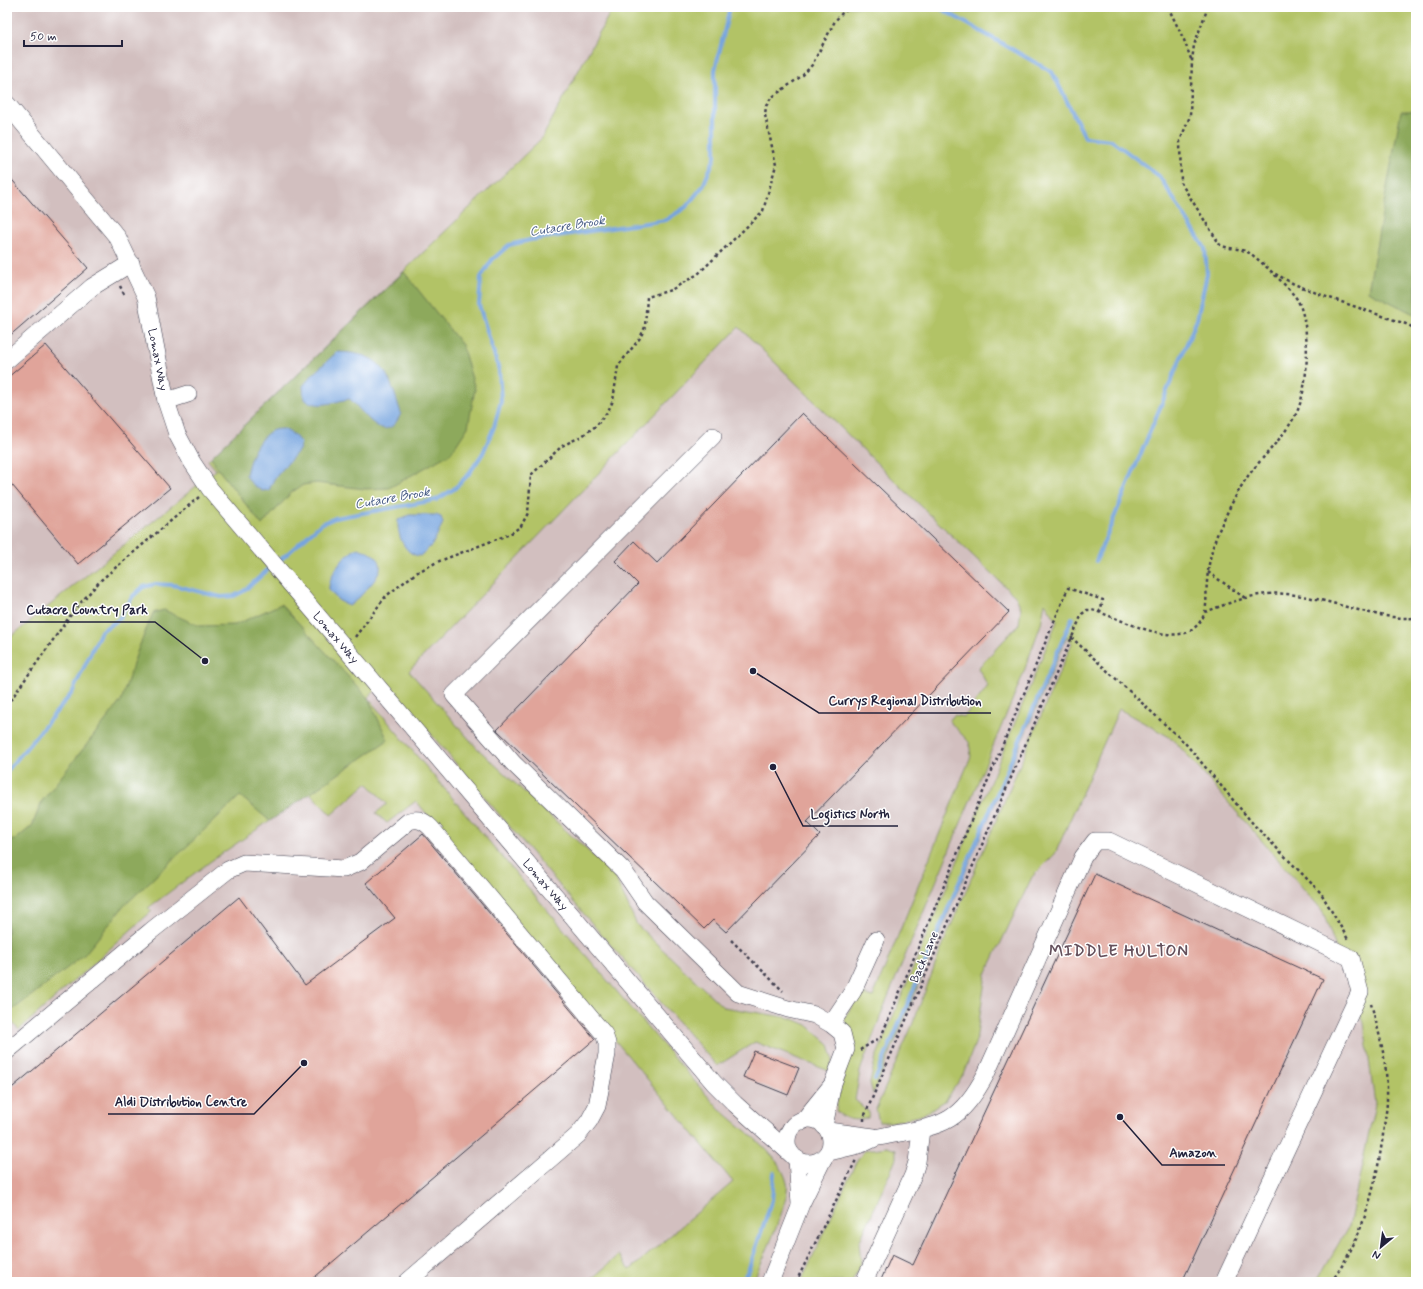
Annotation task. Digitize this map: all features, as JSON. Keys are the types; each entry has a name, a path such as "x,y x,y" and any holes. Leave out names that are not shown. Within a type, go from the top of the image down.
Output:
{"street":[{"name":"Lomax Way","path":"7,104 104,219 118,238 131,263 146,297 166,401 177,434 200,476 253,542 714,1083 734,1104 755,1120 794,1156"},
{"path":"7,360 92,287 131,263"},
{"path":"166,401 188,394"},
{"path":"714,436 454,695 513,763 623,870 645,902 738,993 788,1009 815,1015 831,1024 842,1033 846,1050 834,1084 826,1128 831,1138 826,1154 800,1204 770,1282"},
{"path":"7,1051 151,931 228,870 244,863 344,869 360,862 409,821 417,819 424,822 431,828 604,1034 607,1043 607,1054 597,1106 589,1121 578,1135 407,1282"},
{"path":"794,1156 811,1163 826,1154 868,1139 921,1130 954,1117 966,1107 976,1094 986,1074 1083,857 1095,841 1109,841 1351,958 1360,992 1224,1282"},
{"path":"831,1024 853,991 876,940"},
{"path":"800,1204 794,1156 788,1147 789,1134 834,1084"},
{"name":"Lomax Way","path":"755,1120 782,1125 800,1122"},
{"path":"800,1122 814,1120 826,1128 868,1139"},
{"path":"864,1282 913,1175 917,1162 921,1130"}],"path":[{"path":"350,643 386,596 416,573 437,562 510,534 521,526 528,512 532,475 562,446 582,436 596,426 608,411 613,401 618,366 640,338 646,327 647,296 671,290 698,274 763,211 776,165 765,115 766,106 771,98 802,75 812,65 835,21 843,12 852,7"},
{"path":"1168,7 1184,40 1192,61"},
{"path":"859,1051 881,1037 1068,588 1103,600 1100,612 1152,631 1171,636 1184,634 1192,630 1200,622 1205,612 1210,556 1221,527 1248,476 1282,436 1297,413 1303,394 1307,373 1305,319 1297,300 1251,255 1240,248 1227,248 1220,245 1181,183 1180,142 1190,116 1194,45 1208,7"},
{"path":"1267,269 1294,284 1406,324 1416,329"},
{"path":"7,705 75,609 101,580 200,496"},
{"path":"1208,572 1245,598"},
{"path":"1205,612 1261,594 1287,594 1323,600 1390,618 1416,618"},
{"name":"Back Lane","path":"796,1282 868,1139 864,1117 1071,637 1084,611 1100,612"},
{"path":"731,940 789,997 788,1009"}],"shaded area":[{"path":"7,7 653,7 451,254 7,662"},
{"path":"761,286 1045,602 1115,707 1173,739 1322,910 1364,1023 1375,1104 1349,1226 1316,1282 7,1282 7,1015 211,861 388,740 368,698"}],"green space":[{"path":"613,7 1416,7 1416,1282 1316,1282 1349,1226 1375,1104 1364,1023 1322,910 1173,739 1119,709 1055,854 1032,877 986,974 976,1041 963,1075 945,1101 922,1115 892,1122 879,1122 876,1109 911,1028 944,942 1072,643 1067,637 975,850 873,1094 870,1083 875,1060 1057,621 1045,603 1041,624 1022,677 887,999 860,1071 855,1100 869,1112 868,1118 859,1120 851,1119 844,1117 836,1111 838,1096 852,1047 844,1018 861,993 873,997 971,756 969,742 949,721 954,715 964,717 988,686 978,668 1019,624 1021,608 1016,597 896,482 739,327 409,671 477,748 614,875 637,925 723,1007 791,1018 807,1025 829,1044 833,1059 829,1071 755,1042 717,1066 600,933 385,680 368,698 668,1051 721,1110 766,1149 783,1171 787,1183 784,1203 780,1217 753,1282 588,1282 619,1255 630,1270 733,1182 416,801 387,823 376,813 387,804 367,783 331,815 310,793 211,861 148,908 152,911 19,1030 12,1022 7,1027 7,640 216,470 208,460 542,138"},
{"path":"1401,111 1416,111 1416,315 1368,291"},
{"path":"404,272 462,345 475,389 468,427 451,453 389,488 365,489 316,483 303,485 292,492 262,525 218,469 211,457"},
{"path":"281,604 368,698 388,740 270,821 240,796 124,906 84,955 14,1009 7,1007 7,840 15,840 32,826 42,801 121,701 137,652 153,613 164,610 199,626 235,625"},
{"path":"887,1147 896,1150 896,1159 859,1243 861,1262 852,1282 801,1282 856,1162 865,1150"}],"water":[{"path":"337,352 353,353 365,356 375,361 382,368 388,377 401,413 395,423 389,428 382,428 376,425 350,399 327,404 316,404 304,399 303,386 314,373"},
{"path":"284,429 294,435 301,443 299,450 274,479 269,490 262,491 251,483 246,475 249,462 254,450 266,435 273,430"},
{"path":"409,515 436,515 441,517 443,523 432,545 420,556 414,555 410,552 400,537 398,520"},
{"path":"358,548 374,555 378,559 380,569 373,582 349,606 338,600 329,590 329,584 338,566 348,555"}],"building":[{"path":"7,174 88,268 7,338"},
{"path":"46,345 170,488 78,564 7,479 7,378"},
{"path":"802,413 1009,612 807,822 820,835 726,932 713,920 704,929 497,730 638,584 615,561 634,541 657,563"},
{"path":"423,834 595,1039 309,1282 7,1282 7,1092 239,897 305,985 395,918 366,883"},
{"path":"1095,874 1323,979 1182,1282 880,1282 892,1255 913,1265"},
{"path":"754,1051 799,1068 788,1095 743,1077"}],"waterway":[{"name":"Cutacre Brook","path":"278,562 321,524 335,518 436,500 454,489 468,475 483,453 494,427 501,401 499,370 479,305 481,277 492,260 509,245 530,240 666,220 686,207 703,186 715,157 715,70 730,7"},
{"path":"938,7 1052,72 1085,137 1111,140 1159,176 1205,248 1207,274 1197,319 1096,561"},
{"name":"Cutacre Brook","path":"7,771 72,693 101,631 118,620 133,596 143,587 156,584 173,585 221,597 234,596 244,591 271,567"},
{"path":"875,1080 1072,618"},
{"path":"740,1282 748,1271 772,1200 774,1173"}],"place":[{"name":"Cutacre Country Park","path":"205,661"},
{"name":"Currys Regional Distribution","path":"753,671"},
{"name":"Logistics North","path":"773,767"},
{"name":"Aldi Distribution Centre","path":"304,1063"},
{"name":"Amazon","path":"1120,1117"}],"district":[{"name":"MIDDLE HULTON","path":"1119,950"}]}
